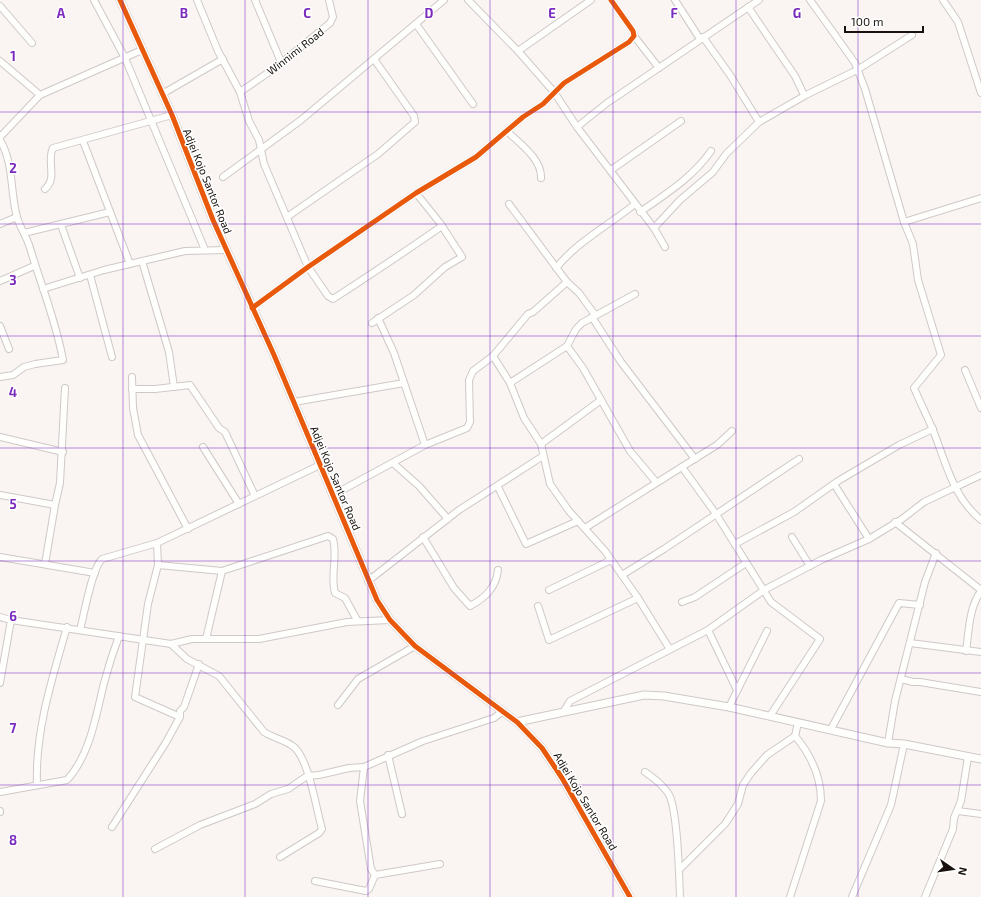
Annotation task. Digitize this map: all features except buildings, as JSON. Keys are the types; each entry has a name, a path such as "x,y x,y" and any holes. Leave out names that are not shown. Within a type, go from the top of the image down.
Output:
{"street":[{"path":"94,0 125,58 205,250"},
{"name":"Adjei Kojo Santor Road","path":"120,0 172,115 226,250 294,402 377,600 390,620 415,646 517,722 542,748 562,778 630,897"},
{"path":"197,0 223,60 240,92 261,150 264,164 308,267 328,296 333,298 395,259 442,226"},
{"path":"255,0 281,62"},
{"name":"Winnimi Road","path":"240,92 330,23 332,17 328,0"},
{"path":"223,177 301,120 444,0"},
{"path":"467,0 518,51 554,92 577,127 611,170 636,204 640,212 654,228 665,247"},
{"path":"518,51 591,0"},
{"path":"611,0 633,32 634,36 659,68"},
{"path":"675,0 730,75 759,122"},
{"path":"577,127 659,68 759,0"},
{"path":"810,0 855,63 865,89 904,222 913,244 918,280 941,355 914,388 933,430 954,487 971,512 981,520"},
{"path":"942,0 958,22 981,93"},
{"path":"0,6 32,43"},
{"path":"748,7 794,76 804,95"},
{"path":"416,24 473,104"},
{"path":"654,228 680,200 713,172 726,154 759,122 804,95 858,70 912,35"},
{"path":"252,308 308,267 416,193 476,157 508,132 524,117 544,104 564,83 629,42 634,36"},
{"path":"1,132 40,95 142,50"},
{"path":"287,217 378,154 415,122 410,111 374,59"},
{"path":"162,94 223,60"},
{"path":"0,61 40,95"},
{"path":"45,189 51,181 51,153 53,148 83,141 172,115"},
{"path":"611,170 681,121"},
{"path":"508,132 537,162 541,170 541,178"},
{"path":"0,140 8,157 17,218 24,232 34,266 58,331 63,360 34,364 24,367 13,375 0,377"},
{"path":"83,141 130,264"},
{"path":"640,212 681,183 702,163 711,151"},
{"path":"372,322 414,295 445,267 462,257 442,226 416,193"},
{"path":"904,222 981,198"},
{"path":"509,204 556,268 579,293 621,362 695,459"},
{"path":"556,268 574,248 624,215 636,204"},
{"path":"24,232 61,225 110,212"},
{"path":"0,224 17,218"},
{"path":"61,225 80,278"},
{"path":"43,289 104,270 185,251 226,250"},
{"path":"142,261 169,352 174,387"},
{"path":"0,281 34,266"},
{"path":"90,275 112,357"},
{"path":"333,495 425,445 467,428 470,422 469,380 471,374 493,356 528,314 533,312 568,282"},
{"path":"510,383 568,346 576,329 593,316 635,294"},
{"path":"378,318 394,353 425,445"},
{"path":"0,326 8,348"},
{"path":"568,346 584,368 630,451 656,482"},
{"path":"493,356 510,383 524,418 541,444 550,484 569,511 612,560 669,648"},
{"path":"965,370 981,408"},
{"path":"132,377 133,408 138,434 188,529"},
{"path":"294,402 404,383"},
{"path":"132,388 190,385 219,428 225,432 255,496"},
{"path":"45,564 60,483 63,452 65,388"},
{"path":"541,444 601,400"},
{"path":"585,528 717,445 732,430"},
{"path":"735,544 794,512 834,484 899,445 933,430"},
{"path":"0,437 63,452"},
{"path":"203,447 239,504"},
{"path":"368,581 448,519 543,456"},
{"path":"622,575 664,549 799,459"},
{"path":"393,463 419,486 448,519"},
{"path":"80,630 98,563 102,559 158,543 320,465"},
{"path":"682,467 716,514 771,602 820,639 770,716"},
{"path":"564,711 570,701 669,648 708,630 764,590 842,550 869,539 902,519 924,502 981,475"},
{"path":"834,484 869,539"},
{"path":"498,487 526,544 551,535 578,520"},
{"path":"0,495 55,505"},
{"path":"895,522 981,590 977,596 970,621 966,651"},
{"path":"158,565 222,571 328,536 333,539 335,546 333,585 335,593 345,598 357,620"},
{"path":"423,537 454,588 470,606 486,596 493,586 498,570"},
{"path":"792,537 810,566"},
{"path":"158,543 158,565 148,604 135,696 180,717"},
{"path":"888,743 901,679 927,573 936,553"},
{"path":"0,557 95,573"},
{"path":"549,590 612,560"},
{"path":"682,602 695,597 746,563"},
{"path":"206,639 222,571"},
{"path":"538,606 549,640 638,598"},
{"path":"831,729 899,603 920,605"},
{"path":"0,617 11,620 67,627 171,644 180,641 206,639 259,639 357,620 390,620"},
{"path":"0,683 11,620"},
{"path":"37,785 43,711 67,627"},
{"path":"708,630 737,690"},
{"path":"729,707 767,631"},
{"path":"0,792 67,780 76,769 92,732 107,672 119,636"},
{"path":"910,643 981,652"},
{"path":"171,644 187,659 199,664 219,676 264,732 295,748 306,765 307,776 322,829 319,833 280,857"},
{"path":"338,706 358,679 415,646"},
{"path":"112,827 166,744 180,717 180,711 184,707 199,664"},
{"path":"901,679 981,692"},
{"path":"517,722 644,695 664,696 729,707 888,743 904,744 981,759"},
{"path":"155,849 200,825 255,804 271,794 288,789 307,776 319,775 349,768 364,767 388,755 423,741 494,718 503,711"},
{"path":"679,870 725,824 738,804 743,785 750,773 767,755 795,736 798,723"},
{"path":"790,897 821,800 821,789 815,766 795,736"},
{"path":"852,897 891,806 904,744"},
{"path":"388,755 402,814"},
{"path":"925,897 953,829 954,818 961,801 968,757"},
{"path":"364,767 360,801 371,869 375,875"},
{"path":"646,772 659,782 669,794 675,813 680,897"},
{"path":"958,811 981,814"},
{"path":"375,875 440,864"},
{"path":"315,881 366,891 369,889 375,875"}],"cycle path":[{"path":"120,0 172,115 213,220 274,355 377,600 390,620 415,646 517,722 542,748 562,778 630,897"},
{"path":"252,308 308,267 416,193 476,157 523,117 543,104 564,83 629,42 634,36 633,31 611,0"}]}
